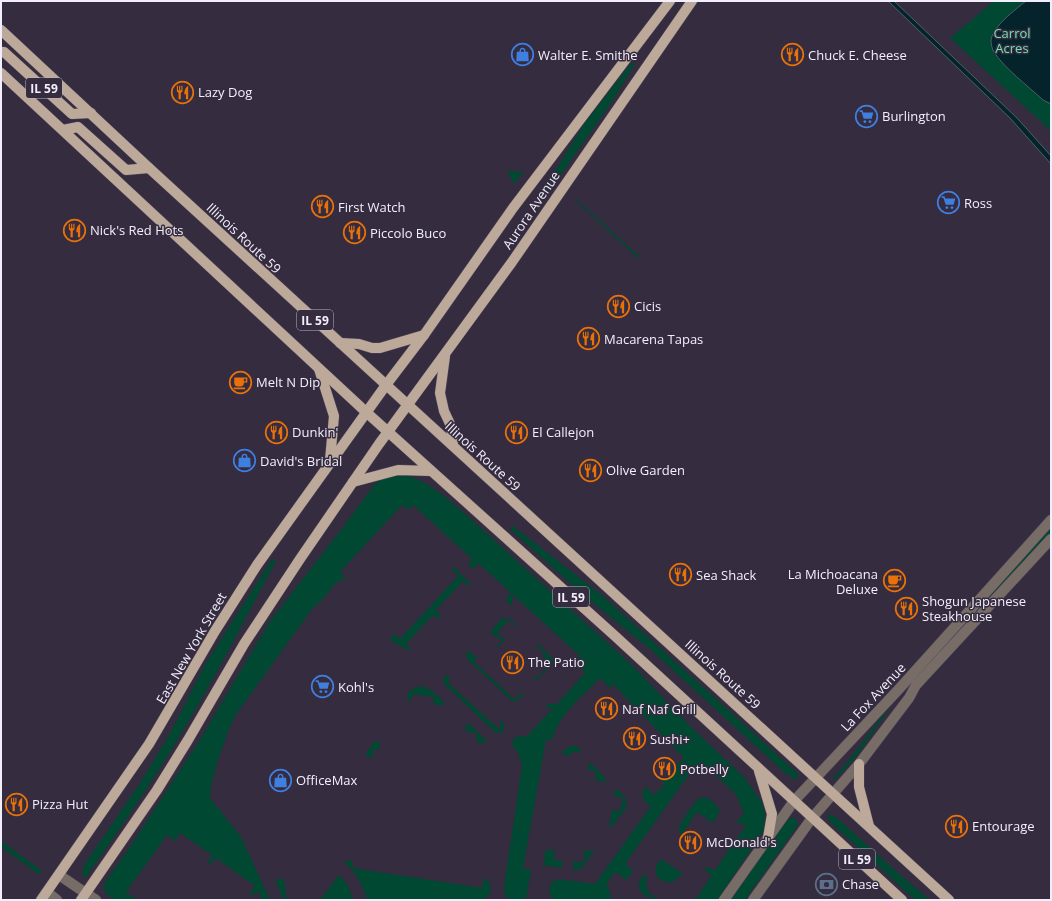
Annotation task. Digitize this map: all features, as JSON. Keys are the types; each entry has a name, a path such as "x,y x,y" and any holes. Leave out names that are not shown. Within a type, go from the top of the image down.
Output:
{"main road":[{"name":"Aurora Avenue","path":"366,412 424,335 513,208 670,1"},
{"name":"Aurora Avenue","path":"389,432 512,262 692,1"},
{"name":"Illinois Route 59","path":"1,30 340,344 453,445 950,900"},
{"name":"IL 59","path":"1,52 4,52 72,114 91,113"},
{"name":"IL 59","path":"1,73 366,412 615,636 902,900"},
{"path":"63,130 78,127 126,170 149,168"},
{"path":"340,344 359,344 372,348 380,348 424,335"},
{"path":"446,354 440,393 444,411 451,426 453,445"},
{"path":"318,367 334,416 330,462"},
{"name":"East New York Street","path":"44,896 149,744 234,600 366,412"},
{"path":"83,896 157,790 244,644 353,482 389,432"},
{"path":"353,482 398,470 431,471"},
{"path":"859,764 859,787 869,826"},
{"path":"759,769 772,814 768,838"}],"street":[{"name":"La Fox Avenue","path":"724,900 794,802 899,689 1051,520"},
{"name":"La Fox Avenue","path":"752,900 812,818 859,764 909,698 916,686 1051,539"},
{"path":"59,875 83,896 96,900"},
{"path":"44,896 57,900"}],"green space":[{"name":"Carrol Acres","path":"994,1 1051,1 1051,131 950,38"},
{"path":"632,62 635,64 613,100 536,210 532,208 586,121"},
{"path":"507,171 523,172 523,173 514,184"},
{"path":"576,199 639,256 638,258 575,200"},
{"path":"400,474 425,483 461,510 633,666 690,726 743,776 762,802 765,814 764,830 717,900 695,900 712,875 705,871 706,867 715,870 746,825 738,823 737,821 744,813 735,793 709,770 704,768 701,774 698,774 693,769 627,861 626,865 633,870 627,880 615,872 607,885 610,891 611,900 554,900 551,896 549,890 551,883 559,879 595,884 651,806 644,801 642,792 647,787 654,795 665,784 661,780 684,758 613,684 610,688 600,678 572,706 560,722 552,740 546,740 523,868 531,870 527,895 525,899 517,900 506,897 504,890 506,873 522,766 519,755 513,746 513,739 515,737 527,736 553,708 545,708 548,704 557,704 585,673 580,667 581,665 576,661 580,656 513,595 512,606 505,600 511,593 478,563 473,569 468,565 472,559 413,505 408,510 402,505 340,572 346,577 335,584 323,599 312,609 235,716 229,729 218,760 211,786 210,798 241,837 270,900 262,900 259,892 251,895 249,894 255,886 216,858 211,864 208,862 212,855 180,833 175,841 167,835 126,892 138,900 113,900 104,891 105,882 128,850 201,738 270,621 374,485 381,479"},
{"path":"1051,524 1051,533 918,679 918,674"},
{"path":"513,526 603,596 796,772 799,777 796,780 785,773 650,649 582,594 510,529"},
{"path":"272,559 276,561 191,717 145,792 85,878 82,876 84,865 140,783 168,737 206,663"},
{"path":"454,567 471,584 469,586 463,581 436,610 441,616 438,619 433,615 406,644 410,649 409,651 390,640 392,635 395,635 400,639 458,576 452,569"},
{"path":"503,617 506,620 509,618 517,625 516,626 509,620 497,633 505,640 498,648 497,647 502,641 490,632"},
{"path":"538,644 554,660 554,662 536,681 534,679 537,676 538,677 550,663 542,656 544,653 536,646"},
{"path":"469,651 477,658 474,662 515,700 522,692 524,694 517,701 513,702 467,659 466,653"},
{"path":"447,675 449,676 449,684 500,730 500,720 504,724 504,730 502,732 496,733 445,685 443,681 444,677"},
{"path":"421,686 428,688 436,694 444,702 443,706 433,704 434,697 413,694 409,702 407,696 409,692 414,688"},
{"path":"890,707 856,757 835,780 833,778"},
{"path":"467,722 486,740 487,743 476,742 477,734 465,731"},
{"path":"376,740 380,742 379,750 373,750 373,757 367,757 366,753"},
{"path":"570,746 575,746 581,749 579,752 572,752 571,755 564,755 562,752"},
{"path":"589,763 592,764 606,779 605,782 595,780 596,772 588,770"},
{"path":"615,788 625,797 627,807 611,827 609,826 612,810 620,811 623,798 614,796"},
{"path":"705,797 714,803 720,811 713,823 697,812 682,834 679,832 681,823 688,811 697,800"},
{"path":"829,814 837,818 930,900 915,900 830,822 827,817"},
{"path":"788,819 797,819 798,825 745,900 731,900"},
{"path":"1,841 41,870 41,873 37,873 1,847"},
{"path":"546,849 555,851 554,860 563,861 561,868 543,865"},
{"path":"585,850 594,851 582,868 579,870 573,870 574,861 583,863"},
{"path":"661,859 682,873 679,877 671,882 666,882 663,880 663,882 656,875 656,866"},
{"path":"346,861 352,861 353,868 482,888 483,879 486,879 491,886 490,891 486,898 481,900 367,900 359,880 346,864"},
{"path":"339,875 348,885 353,900 320,900"},
{"path":"644,875 647,876 646,885 648,891 653,896 661,900 650,898 642,893 639,885 640,880"},
{"path":"278,879 284,879 287,900 284,900 276,883"}],"water":[{"path":"888,1 894,1 1017,118 1051,156 1051,164 1010,118"},
{"path":"1026,1 1051,1 1051,104 1043,100 1010,70 993,51 991,40 996,29"}],"place":[{"name":"Walter E. Smithe","path":"523,55"},
{"name":"Chuck E. Cheese","path":"793,55"},
{"name":"Lazy Dog","path":"183,92"},
{"name":"Burlington","path":"866,116"},
{"name":"Ross","path":"948,203"},
{"name":"First Watch","path":"323,207"},
{"name":"Nick's Red Hots","path":"75,230"},
{"name":"Piccolo Buco","path":"354,233"},
{"name":"Cicis","path":"619,306"},
{"name":"Macarena Tapas","path":"589,339"},
{"name":"Melt N Dip","path":"241,382"},
{"name":"Dunkin'","path":"277,432"},
{"name":"El Callejon","path":"516,432"},
{"name":"David's Bridal","path":"244,461"},
{"name":"Olive Garden","path":"590,470"},
{"name":"Sea Shack","path":"680,575"},
{"name":"La Michoacana Deluxe","path":"894,581"},
{"name":"Shogun Japanese Steakhouse","path":"907,608"},
{"name":"The Patio","path":"512,662"},
{"name":"Kohl's","path":"322,687"},
{"name":"Naf Naf Grill","path":"606,709"},
{"name":"Sushi+","path":"635,739"},
{"name":"Potbelly","path":"664,769"},
{"name":"OfficeMax","path":"280,780"},
{"name":"Pizza Hut","path":"17,804"},
{"name":"Entourage","path":"956,826"},
{"name":"McDonald's","path":"690,842"},
{"name":"Chase","path":"827,884"}]}
